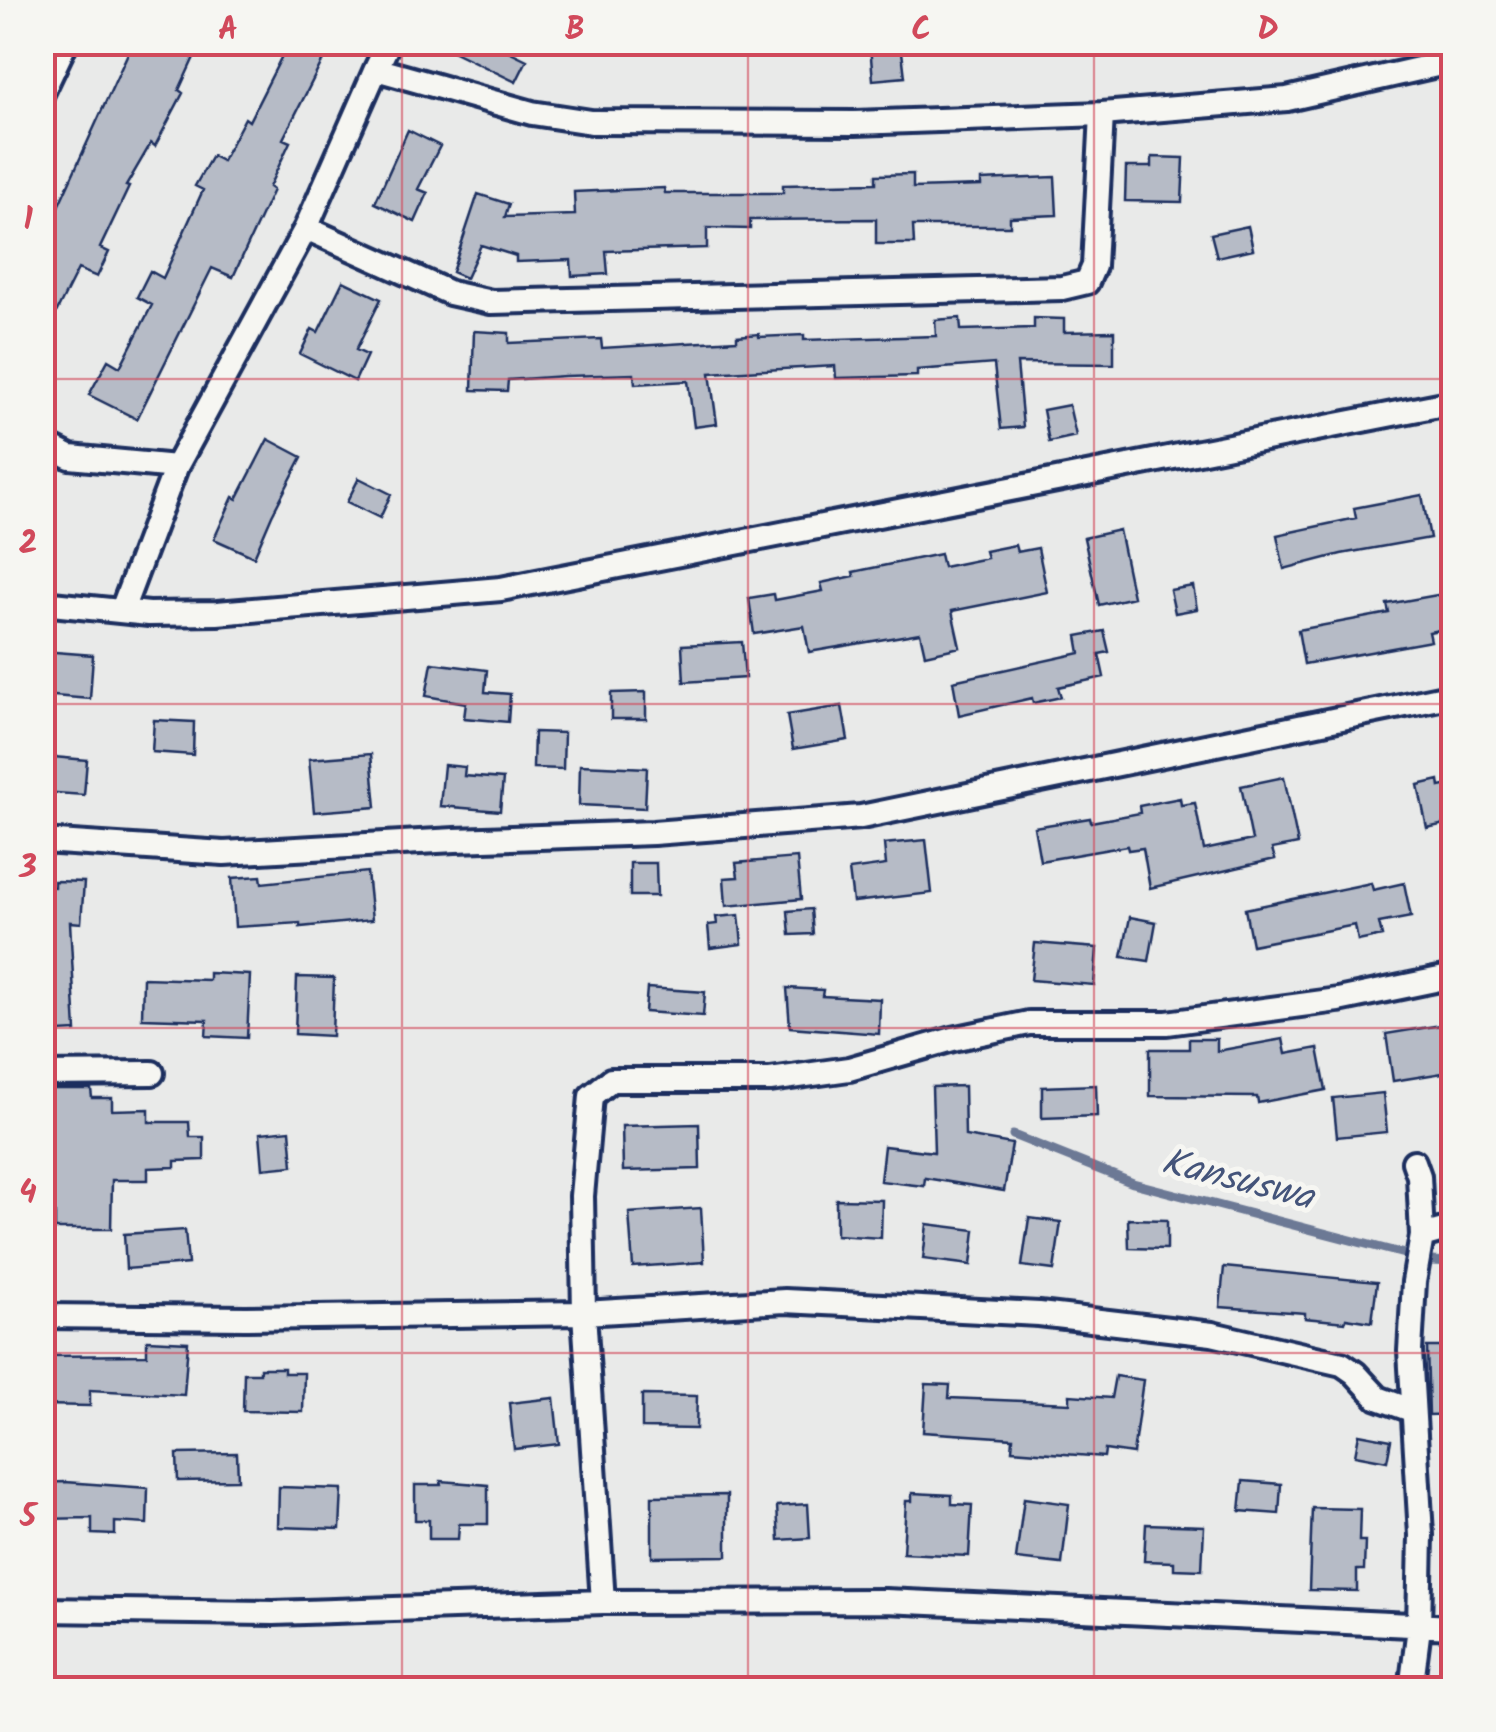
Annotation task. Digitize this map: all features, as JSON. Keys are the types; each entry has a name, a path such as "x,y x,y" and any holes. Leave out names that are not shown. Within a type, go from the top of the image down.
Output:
{"street":[{"path":"42,93 66,42"},
{"path":"122,610 176,466 306,228 390,42"},
{"path":"376,68 532,113 590,122 855,123 1102,114 1287,99 1454,61"},
{"path":"306,228 450,293 491,302 1062,288 1087,282 1094,266 1102,114"},
{"path":"42,603 148,614 217,613 502,589 1454,402"},
{"path":"42,444 70,457 176,466"},
{"path":"42,841 224,853 653,833 862,817 1454,695"},
{"path":"603,1602 584,1314 582,1196 591,1096 611,1080 770,1080 848,1069 953,1038 1028,1024 1166,1023 1338,1000 1454,976"},
{"path":"42,1074 152,1073"},
{"path":"1411,1690 1421,1535 1411,1410 1414,1282 1421,1241 1419,1176 1414,1162"},
{"path":"1421,1241 1454,1226"},
{"path":"42,1316 584,1314 785,1301 972,1308 1212,1334 1342,1364 1355,1372 1378,1398 1411,1410"},
{"path":"42,1610 274,1613 603,1602 886,1601 1454,1627"}],"building":[{"path":"133,42 201,42 179,90 183,93 155,146 151,143 126,186 129,187 100,248 109,252 97,277 78,269 42,341 42,242"},
{"path":"289,42 332,42 283,139 290,142 269,187 273,190 233,277 212,268 137,419 89,395 108,360 120,367 152,305 137,297 150,271 163,278 203,190 195,186 212,156 222,161 245,118 249,121"},
{"path":"434,42 490,42 527,60 516,82"},
{"path":"901,43 905,77 873,80 870,46"},
{"path":"408,130 440,146 418,189 428,193 415,222 375,203"},
{"path":"1152,157 1184,158 1182,202 1125,201 1126,167 1152,167"},
{"path":"913,174 913,188 981,186 981,180 1055,177 1057,215 1010,217 1010,226 913,226 914,244 876,244 876,219 750,220 750,229 707,228 707,248 606,251 608,274 572,276 571,260 516,262 516,256 481,245 466,278 452,272 478,194 509,204 505,217 575,215 574,192 664,188 665,193 783,193 783,185 876,183 876,175"},
{"path":"1248,226 1253,249 1217,257 1211,234"},
{"path":"343,281 381,299 356,350 367,355 355,381 300,354 312,329 318,332"},
{"path":"960,318 961,330 1034,328 1034,318 1064,319 1064,332 1114,331 1114,364 1017,363 1023,427 1001,429 994,364 917,370 917,376 836,378 835,366 710,373 717,424 694,427 688,381 635,384 634,374 565,376 508,380 507,391 472,390 474,331 509,333 509,343 601,339 602,348 737,340 737,336 759,334 804,335 804,340 936,336 935,320"},
{"path":"1069,405 1076,436 1049,442 1043,410"},
{"path":"268,439 302,457 254,557 214,539 233,497 237,499"},
{"path":"359,478 391,494 380,518 347,502"},
{"path":"1422,495 1430,538 1284,569 1277,535 1356,518 1354,508"},
{"path":"1119,530 1133,597 1099,605 1084,538"},
{"path":"1015,545 1017,552 1038,548 1047,592 952,611 960,647 925,655 920,633 809,652 804,626 754,634 749,598 774,594 775,600 823,591 821,583 854,576 853,572 940,554 943,567 987,558 985,551"},
{"path":"1193,586 1197,609 1175,613 1170,590"},
{"path":"1454,592 1454,627 1429,632 1431,641 1304,664 1298,630 1389,613 1387,604"},
{"path":"1104,631 1109,652 1099,654 1104,677 1058,687 1061,697 1033,703 1032,698 959,715 953,681 1080,653 1077,636"},
{"path":"742,642 745,678 684,682 682,645"},
{"path":"42,651 93,655 90,699 42,695"},
{"path":"432,663 487,670 485,692 510,694 508,722 464,718 466,703 426,696"},
{"path":"646,692 646,719 611,719 611,693"},
{"path":"842,706 848,740 793,749 787,715"},
{"path":"154,720 194,722 193,755 152,752"},
{"path":"534,732 564,733 563,769 533,768"},
{"path":"371,754 376,807 314,812 309,759"},
{"path":"42,756 87,760 84,795 42,792"},
{"path":"444,765 465,767 464,776 503,779 500,811 440,806"},
{"path":"580,765 647,768 645,808 579,805"},
{"path":"1284,777 1298,844 1272,849 1275,859 1150,888 1143,848 1128,850 1127,846 1040,861 1034,827 1140,813 1139,806 1180,798 1181,805 1195,803 1204,850 1252,840 1241,786"},
{"path":"1439,780 1440,787 1454,784 1454,822 1427,828 1418,785"},
{"path":"926,840 932,893 853,902 849,870 886,865 884,844"},
{"path":"797,858 801,899 726,906 724,878 738,877 736,863"},
{"path":"630,863 656,863 657,896 630,896"},
{"path":"367,872 372,920 300,927 300,923 235,927 232,878 261,876 262,883"},
{"path":"54,881 84,882 81,923 70,922 76,1031 42,1033 42,886 54,887"},
{"path":"1371,883 1373,890 1404,883 1411,917 1379,923 1382,936 1358,941 1355,925 1252,945 1245,909"},
{"path":"811,909 813,934 790,935 788,911"},
{"path":"739,915 742,944 710,948 708,925 717,924 716,917"},
{"path":"1130,917 1156,922 1149,961 1122,957"},
{"path":"1035,943 1097,948 1094,985 1031,980"},
{"path":"209,973 250,975 247,1038 206,1036 207,1020 142,1018 143,978 209,980"},
{"path":"297,977 334,978 332,1036 295,1034"},
{"path":"647,988 705,992 703,1016 645,1012"},
{"path":"787,988 823,990 822,996 880,999 879,1034 790,1027"},
{"path":"1441,1025 1449,1072 1393,1081 1386,1034"},
{"path":"1189,1039 1217,1039 1217,1051 1283,1039 1286,1054 1318,1048 1326,1090 1258,1103 1257,1097 1150,1096 1150,1049 1189,1049"},
{"path":"1096,1085 1097,1116 1042,1118 1042,1087"},
{"path":"964,1086 965,1136 1012,1144 1004,1191 925,1178 924,1186 880,1181 884,1146 934,1152 932,1087"},
{"path":"42,1089 91,1089 92,1098 112,1098 112,1110 149,1109 149,1122 189,1122 190,1137 204,1137 204,1160 175,1161 175,1167 148,1168 148,1180 112,1180 111,1229 55,1229 55,1214 42,1214"},
{"path":"1383,1093 1387,1132 1337,1137 1333,1098"},
{"path":"699,1124 700,1169 623,1171 622,1126"},
{"path":"290,1130 293,1166 263,1169 260,1133"},
{"path":"836,1199 882,1200 881,1238 836,1235"},
{"path":"701,1208 704,1262 633,1267 629,1213"},
{"path":"1029,1218 1061,1222 1054,1270 1022,1266"},
{"path":"1128,1219 1167,1220 1167,1249 1129,1248"},
{"path":"927,1224 975,1230 971,1265 923,1259"},
{"path":"185,1230 188,1264 126,1269 124,1234"},
{"path":"1224,1267 1377,1282 1372,1322 1220,1307"},
{"path":"147,1340 188,1342 184,1395 90,1390 90,1406 42,1405 42,1356 147,1355"},
{"path":"1427,1347 1454,1347 1454,1414 1429,1415"},
{"path":"260,1368 304,1373 303,1412 243,1411 244,1373 260,1373"},
{"path":"1115,1376 1143,1380 1133,1454 1105,1450 1104,1457 1012,1450 1013,1438 923,1432 926,1384 950,1385 949,1398 1070,1403 1070,1395 1111,1398"},
{"path":"642,1395 697,1396 696,1429 642,1428"},
{"path":"554,1398 559,1444 514,1449 509,1403"},
{"path":"1359,1434 1391,1440 1387,1461 1355,1455"},
{"path":"237,1453 238,1480 178,1481 177,1454"},
{"path":"441,1481 488,1485 488,1524 459,1524 458,1539 429,1539 429,1520 415,1520 415,1485 441,1485"},
{"path":"1243,1481 1281,1484 1279,1514 1240,1511"},
{"path":"42,1483 148,1488 147,1524 115,1522 115,1535 92,1534 92,1518 42,1519"},
{"path":"279,1487 342,1489 340,1529 278,1527"},
{"path":"912,1493 952,1495 952,1504 972,1505 969,1556 903,1553 906,1501 912,1501"},
{"path":"727,1495 727,1556 652,1557 652,1496"},
{"path":"1024,1498 1069,1504 1062,1564 1016,1559"},
{"path":"808,1504 810,1538 779,1540 777,1506"},
{"path":"1312,1508 1360,1509 1359,1541 1365,1541 1364,1570 1357,1570 1357,1591 1309,1590"},
{"path":"1146,1524 1204,1526 1202,1570 1174,1569 1174,1562 1144,1561"}],"waterway":[{"name":"Kansuswa","path":"1013,1135 1133,1183 1431,1261 1454,1262"}]}
